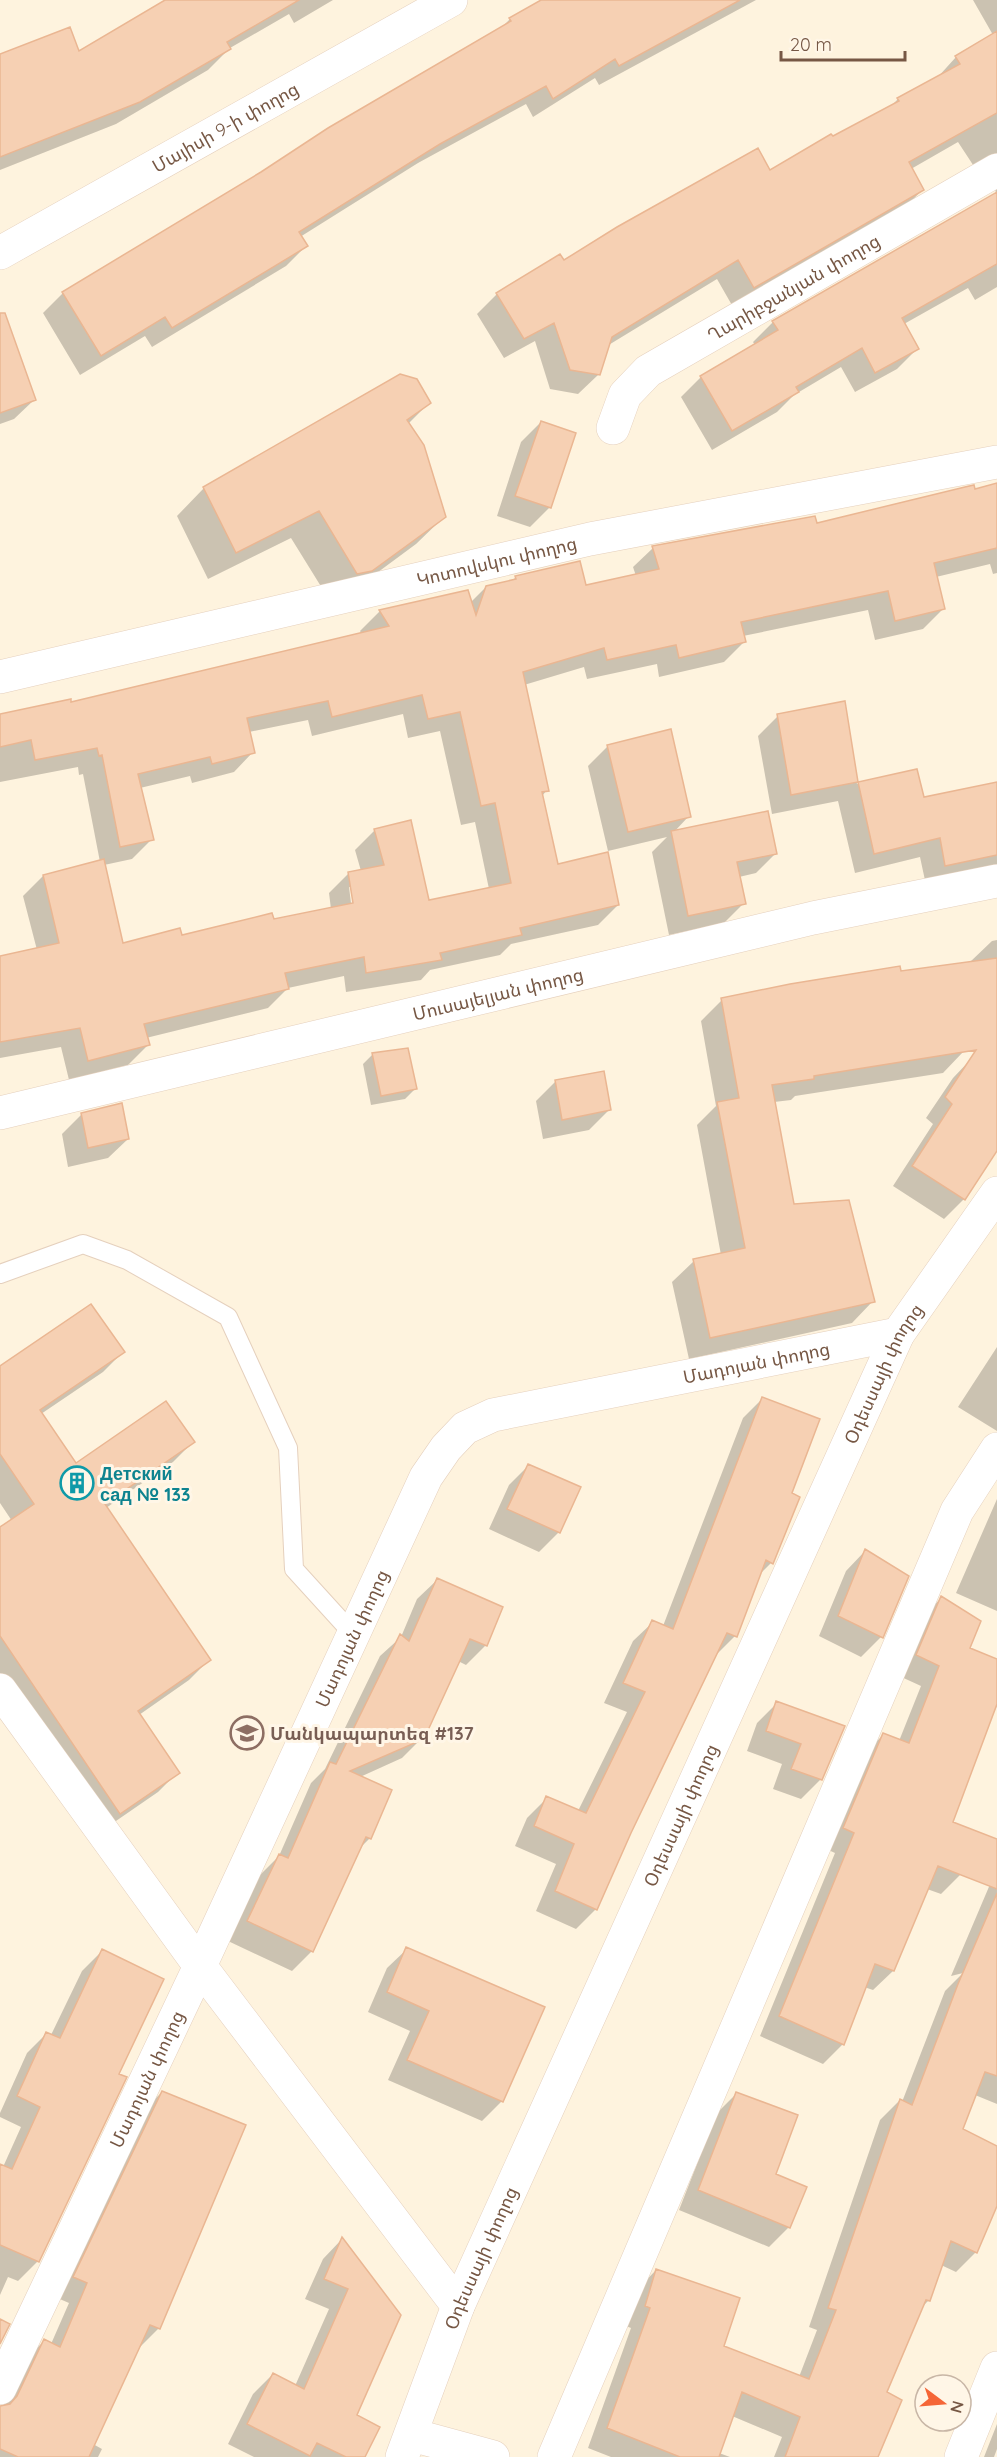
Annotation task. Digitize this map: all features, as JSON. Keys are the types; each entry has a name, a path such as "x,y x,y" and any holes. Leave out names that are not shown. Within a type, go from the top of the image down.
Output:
{"street":[{"name":"Մայիսի 9-ի փողոց","path":"0,253 451,0"},
{"name":"Ղարիբջանյան փողոց","path":"613,428 625,395 648,371 997,170"},
{"name":"Կոտովսկու փողոց","path":"0,677 590,539 997,462"},
{"name":"Մուսայելյան փողոց","path":"0,1113 802,921 997,882"},
{"name":"Օդեսսայի փողոց","path":"407,2446 458,2306 898,1334 997,1193"},
{"name":"Մադոյան փողոց","path":"0,2388 200,1966 426,1477 447,1448 465,1428 493,1415 898,1334"},
{"path":"554,2457 957,1511 997,1449"},
{"path":"0,1690 200,1966 458,2306"},
{"path":"961,2457 997,2368"},
{"path":"407,2446 493,2457"}],"lane":[{"path":"0,1274 83,1244 127,1260 228,1317 288,1448 294,1569 354,1635"}],"building":[{"path":"165,0 299,0 227,42 231,49 140,102 0,157 0,54 70,27 79,51"},
{"path":"541,0 740,0 619,66 615,59 553,99 546,86 440,144 299,232 308,246 172,328 165,317 101,356 62,292 261,172 328,128 511,21 509,18"},
{"path":"997,31 997,113 909,162 924,190 754,288 738,260 612,337 600,375 570,370 554,323 524,339 496,293 560,254 564,260 617,227 758,148 770,170 831,134 833,136 899,101 897,98 960,64 955,56"},
{"path":"997,192 997,264 902,318 919,349 875,373 862,348 796,387 799,392 732,431 700,376 778,330 772,321"},
{"path":"0,313 5,313 36,400 0,413"},
{"path":"400,374 417,379 431,403 407,420 424,445 446,517 372,571 357,574 319,511 236,553 203,487"},
{"path":"541,421 576,433 551,508 515,496"},
{"path":"997,483 997,548 934,563 945,609 895,621 888,591 741,622 746,642 679,658 676,645 607,660 604,648 523,672 549,791 542,792 558,864 608,852 619,905 520,928 522,935 440,953 442,960 366,973 364,957 285,973 289,989 144,1024 150,1045 88,1061 80,1028 0,1042 0,956 59,943 43,875 104,859 123,943 180,928 182,935 272,913 274,919 353,903 348,872 384,865 374,829 411,820 429,900 511,883 495,803 481,806 460,712 428,719 422,695 332,717 328,701 247,718 255,753 212,764 210,757 138,774 154,840 120,847 102,755 99,756 97,748 35,760 31,740 0,747 0,714 71,699 71,702 389,626 379,610 468,590 476,615 486,586 516,579 515,576 580,561 586,585 659,569 652,546 815,516 817,523 974,485 975,489"},
{"path":"845,701 858,782 791,795 777,714"},
{"path":"671,729 691,817 628,832 607,745"},
{"path":"917,769 924,797 997,782 997,855 945,866 940,838 874,854 858,782"},
{"path":"768,811 777,854 737,862 746,904 688,916 671,831"},
{"path":"997,958 997,1151 965,1200 912,1166 952,1104 945,1097 976,1050 772,1085 794,1204 849,1200 875,1302 710,1338 693,1259 745,1248 717,1102 739,1098 721,998 900,966 901,971"},
{"path":"408,1048 417,1089 381,1096 372,1053"},
{"path":"604,1071 611,1110 562,1120 555,1080"},
{"path":"122,1103 129,1139 88,1148 81,1113"},
{"path":"91,1304 125,1352 40,1410 76,1463 166,1401 195,1442 105,1504 211,1660 138,1711 180,1773 120,1814 0,1636 0,1527 34,1504 0,1454 0,1366"},
{"path":"762,1397 820,1419 792,1493 800,1497 773,1564 766,1560 737,1637 727,1633 631,1833 597,1910 555,1891 574,1844 534,1826 546,1796 586,1813 645,1692 623,1683 652,1620 673,1629"},
{"path":"528,1464 581,1487 560,1533 507,1509"},
{"path":"865,1549 909,1576 883,1638 838,1616"},
{"path":"437,1578 503,1607 487,1646 470,1639 424,1739 350,1771 392,1790 371,1839 366,1837 313,1952 247,1921 279,1854 288,1858 330,1762 336,1764 400,1634 409,1641"},
{"path":"941,1596 981,1621 970,1648 997,1659 997,1704 953,1822 997,1839 997,1889 938,1866 894,1971 875,1964 844,2045 779,2016 854,1833 843,1828 883,1733 909,1743 939,1666 916,1655"},
{"path":"776,1701 845,1726 822,1780 791,1769 801,1744 766,1731"},
{"path":"997,1893 997,2076 985,2072 963,2129 997,2146 997,2206 977,2253 951,2241 930,2301 926,2300 887,2392 902,2400 878,2457 785,2457 800,2417 742,2392 719,2457 680,2457 607,2428 650,2308 645,2306 656,2269 740,2298 724,2346 809,2379 836,2310 828,2308 900,2099 912,2105 958,1984"},
{"path":"406,1947 545,2007 503,2102 407,2060 429,2011 387,1992"},
{"path":"102,1949 164,1979 119,2074 127,2077 39,2262 0,2245 0,2164 12,2169 40,2107 17,2096 46,2032 60,2038"},
{"path":"162,2091 246,2125 160,2329 150,2325 89,2457 18,2457 0,2449 0,2406 10,2404 17,2396 44,2339 60,2347 87,2283 73,2277"},
{"path":"736,2092 798,2115 776,2174 807,2187 790,2228 698,2190"},
{"path":"342,2237 401,2315 357,2415 380,2427 365,2457 346,2457 317,2443 310,2456 247,2424 273,2373 304,2389 348,2289 324,2279"},
{"path":"0,2319 10,2324 0,2344"}],"place":[{"name":"Детский сад № 133","path":"77,1483"},
{"name":"Մանկապարտեզ #137","path":"247,1733"}]}
